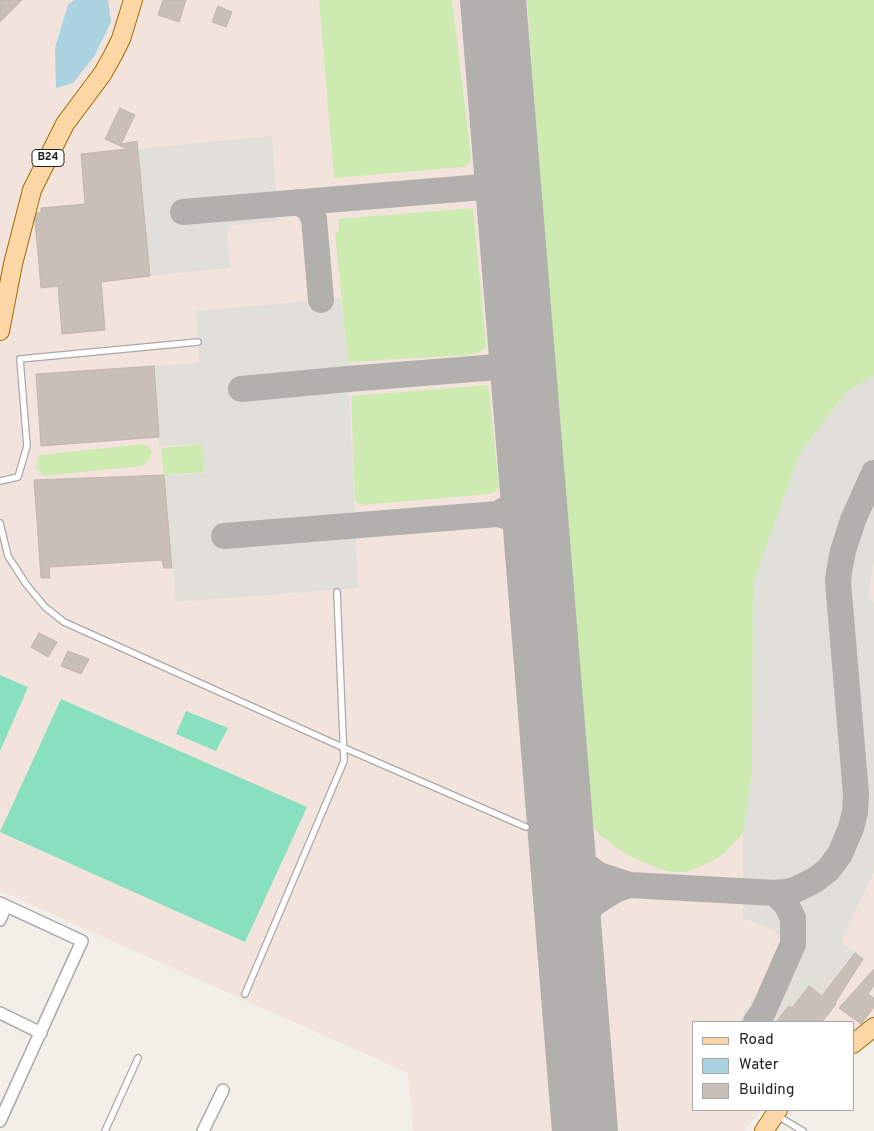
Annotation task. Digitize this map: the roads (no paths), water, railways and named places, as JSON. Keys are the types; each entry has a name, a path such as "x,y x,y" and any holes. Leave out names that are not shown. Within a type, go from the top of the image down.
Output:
{"main road":[{"name":"B24","path":"0,331 13,264 32,190 65,124 104,73 121,39 133,0"},
{"path":"854,1043 874,1027"},
{"path":"854,1047 874,1036"},
{"path":"764,1131 776,1112"}],"street":[{"path":"0,920 3,904 82,941 0,1121"},
{"path":"0,1013 41,1033"},
{"path":"203,1131 223,1090"}],"lane":[{"path":"0,481 18,477 27,446 20,359 198,342"},
{"path":"0,523 8,556 26,584 45,607 64,622 342,747 526,827"},
{"path":"245,994 344,761 337,592"},
{"path":"105,1131 138,1058"},
{"path":"776,1112 803,1131"}],"water":[{"path":"74,0 108,0 111,22 95,55 73,83 56,88 55,48 68,5"}]}
